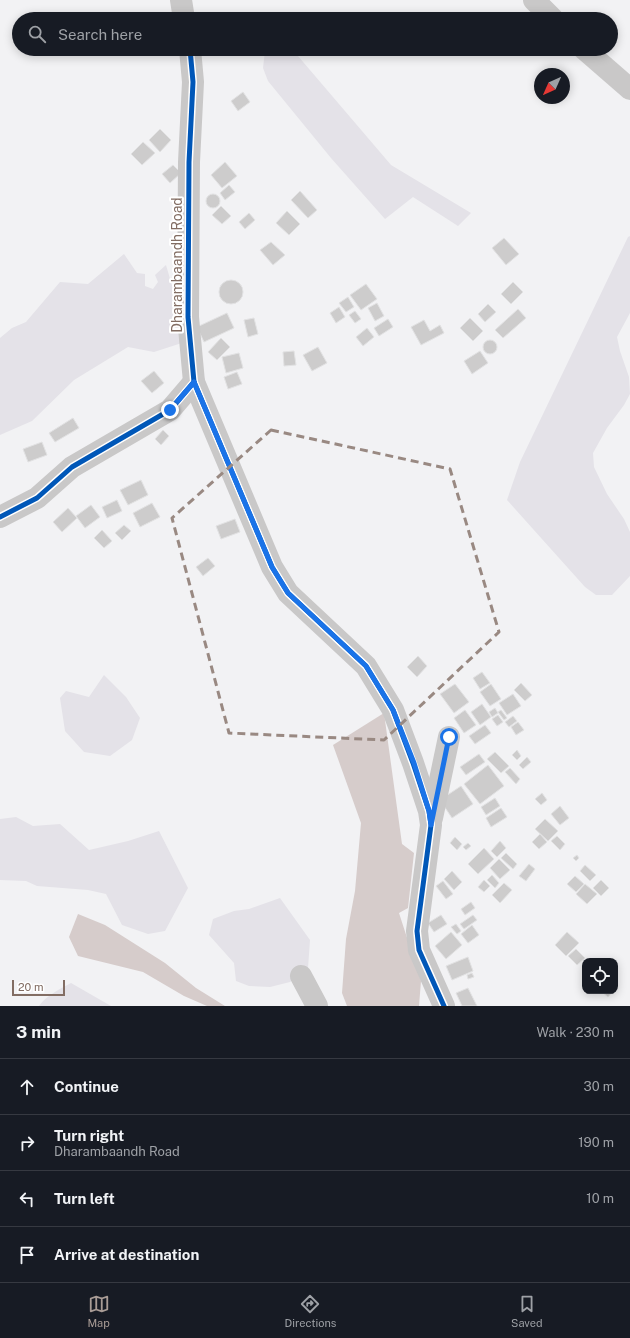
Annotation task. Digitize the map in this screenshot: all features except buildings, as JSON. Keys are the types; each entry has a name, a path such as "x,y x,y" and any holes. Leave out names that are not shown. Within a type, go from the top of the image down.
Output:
{"street":[{"path":"181,0 183,12"},
{"path":"534,0 546,12"},
{"name":"Dharambaandh Road","path":"191,56 193,82 189,162 188,317 194,382 272,567 288,593 366,666 393,710 414,763 429,811 431,825 417,931 419,950 444,1006"},
{"path":"592,56 630,89"},
{"path":"0,517 37,498 72,467 170,410 194,382"},
{"path":"431,825 449,737"},
{"path":"301,976 317,1006"}],"highlighted area":[{"path":"271,430 450,469 499,632 384,740 229,733 172,518"}],"shaded area":[{"path":"264,56 298,56 391,165 471,213 458,226 413,197 385,219 331,158 268,81 263,68"},
{"path":"630,236 630,313 617,337 629,377 630,394 607,428 593,453 594,467 607,494 624,519 630,532 630,576 612,595 596,595 585,587 507,500 520,462 628,237"},
{"path":"124,254 137,273 145,274 145,286 153,289 158,282 155,275 166,265 173,289 184,298 188,341 154,352 128,347 74,380 32,421 0,435 0,338 12,328 26,322 60,282 88,284"},
{"path":"104,675 126,697 140,718 132,740 110,756 84,752 65,731 60,698 66,691 89,697"},
{"path":"384,713 402,844 414,853 408,908 399,913 421,981 419,1006 347,1006 342,993 346,939 355,891 361,823 333,745"},
{"path":"16,817 33,826 60,824 89,850 128,841 159,831 188,888 165,931 148,934 122,925 106,894 88,890 37,886 26,881 0,880 0,819"},
{"path":"280,898 310,940 308,968 290,982 270,987 249,986 236,981 234,963 209,935 213,919 234,911 249,909"},
{"path":"78,914 105,925 165,963 196,988 225,1006 207,1006 184,996 143,972 78,956 69,937"},
{"path":"71,983 111,1006 39,1006 50,995"}],"cycle path":[{"path":"191,56 193,82 189,162 188,317 194,382 272,567 288,593 366,666 393,710 429,811 431,825 417,931 419,950 444,1006"},
{"path":"0,517 37,498 72,467 170,410 194,382"}],"route":[{"path":"170,410 194,382 272,567 288,593 366,666 393,710 414,763 429,811 431,825 449,737"}]}
